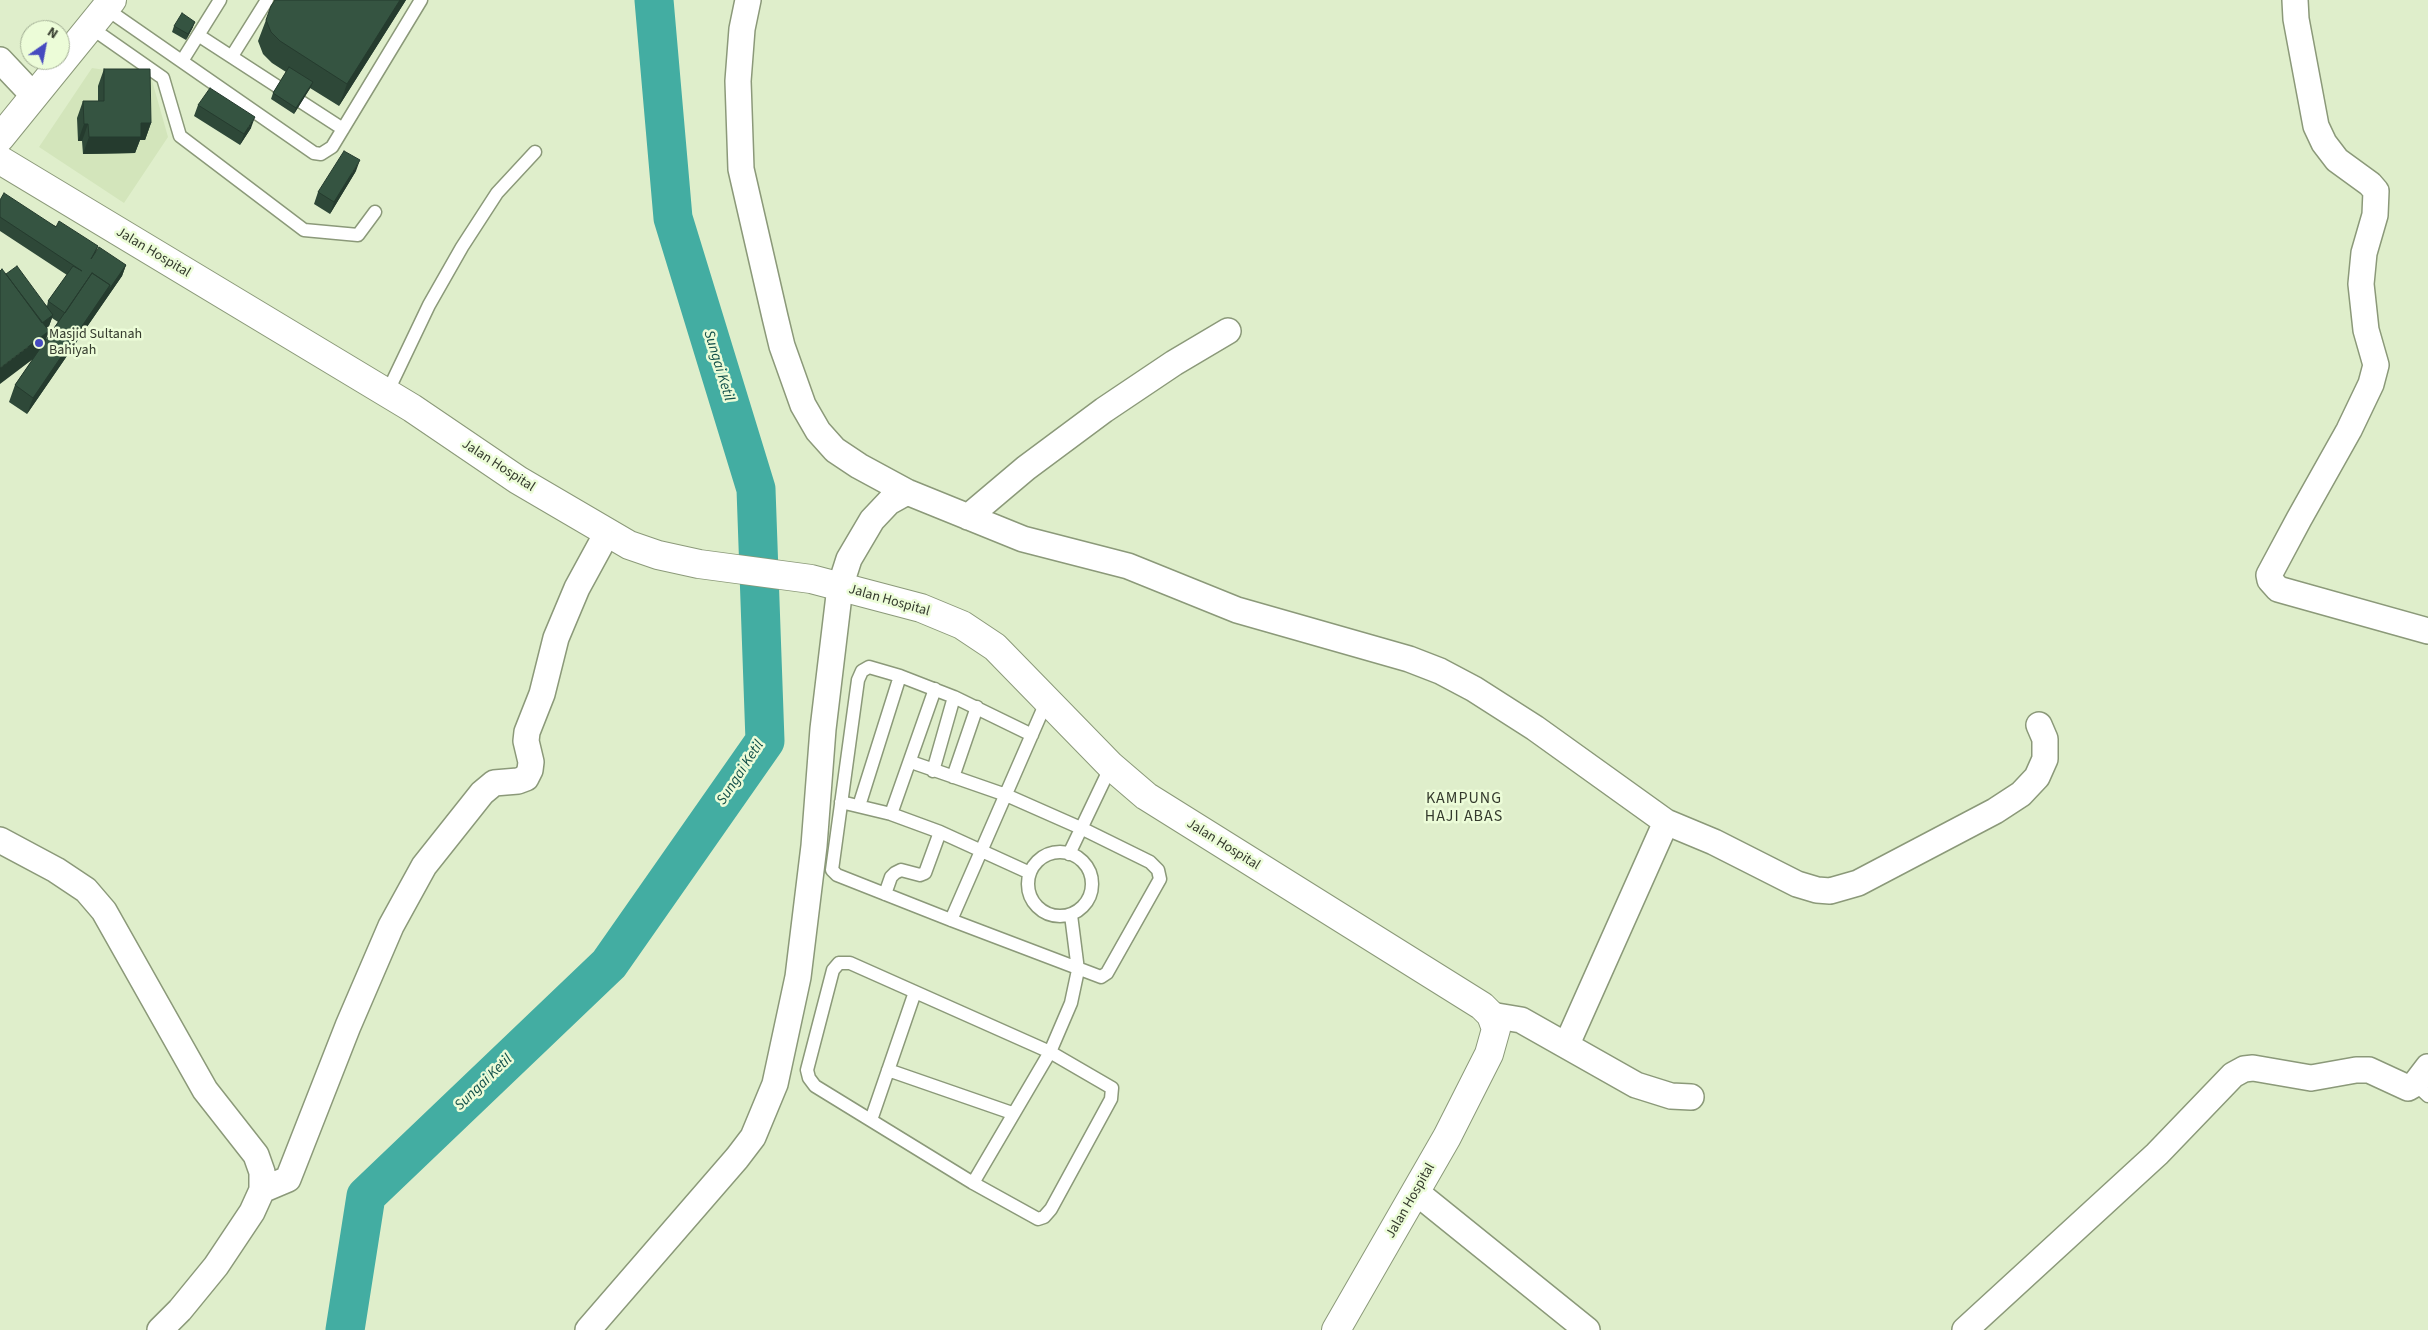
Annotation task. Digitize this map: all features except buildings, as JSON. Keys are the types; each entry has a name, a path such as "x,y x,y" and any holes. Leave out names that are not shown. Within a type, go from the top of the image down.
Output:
{"main road":[{"path":"0,138 103,12"},
{"name":"Jalan Hospital","path":"0,160 387,393 518,480 629,545 658,555 699,564 811,579 921,608 962,625 995,647 1110,766 1162,807 1469,997 1491,1015 1496,1029 1489,1054 1448,1137 1336,1330"}],"street":[{"path":"748,0 742,29 738,81 741,170 780,336 793,380 803,405 818,430 835,450 907,492 1023,538 1128,566 1237,610 1409,659 1440,671 1474,689 1535,728 1666,822 1714,842 1798,884 1817,890 1843,889 1858,883 1987,815 2021,794 2037,777 2044,759 2045,739 2039,725"},
{"path":"2295,0 2296,19 2316,126 2324,143 2337,160 2370,184 2376,191 2375,214 2364,253 2360,284 2366,330 2376,365 2371,384 2349,430 2269,575 2270,580 2278,588 2285,591 2428,631"},
{"path":"0,60 33,96"},
{"path":"968,517 1026,468 1104,410 1174,363 1228,331"},
{"path":"588,1330 753,1137 775,1084 798,977 814,846 823,728 840,587 849,559 872,520 889,502 907,492"},
{"path":"262,1190 288,1179 348,1026 391,926 424,866 482,793 494,783 518,781 526,778 530,770 527,732 542,694 556,638 577,588 607,533"},
{"path":"1567,1044 1666,822"},
{"path":"0,840 48,865 86,890 104,911 205,1090 256,1155 262,1172 262,1190 252,1212 216,1266 180,1310 160,1330"},
{"path":"1491,1015 1521,1020 1567,1044 1636,1085 1672,1096 1690,1096"},
{"path":"1965,1330 2157,1154 2233,1075 2244,1069 2254,1068 2311,1078 2356,1070 2369,1070 2403,1087 2408,1088 2424,1082"},
{"path":"1416,1192 1587,1330"}],"lane":[{"path":"182,61 220,0"},
{"path":"232,56 266,0"},
{"path":"103,12 182,61 314,153 326,152 343,129 421,0"},
{"path":"103,12 163,78 180,136 304,230 358,236 375,212"},
{"path":"198,35 343,129"},
{"path":"387,393 429,305 462,248 496,193 535,152"},
{"path":"911,762 1006,795 1083,829 1150,862 1158,870 1160,880 1107,973 1101,977 1095,977 837,875 832,870 858,680 862,671 869,667 900,676 977,707 1032,735"},
{"path":"859,806 900,676"},
{"path":"891,814 935,690"},
{"path":"933,771 954,697"},
{"path":"951,920 1047,700"},
{"path":"953,777 977,707"},
{"path":"1070,854 1110,766"},
{"path":"841,802 891,814 940,832 1030,873"},
{"path":"885,894 891,876 900,870 920,875 925,873 940,832"},
{"path":"1058,852 1070,854 1081,860 1090,871 1093,884 1090,897 1083,908 1071,915 1057,916 1043,912 1033,901 1028,888 1030,873 1036,863 1046,856 1058,852"},
{"path":"973,1183 1012,1113 1050,1052 1071,1003 1077,985 1078,970 1071,915"},
{"path":"850,962 1050,1052 1107,1085 1113,1092 1051,1209 1044,1218 1038,1218 973,1183 815,1086 809,1078 807,1070 832,970 839,963 850,962"},
{"path":"871,1120 915,992"},
{"path":"888,1070 1012,1113"}],"shaded area":[{"path":"92,68 151,77 168,137 124,203 39,147"}],"waterway":[{"name":"Sungai Ketil","path":"345,1330 366,1196 609,964 765,741 756,489 673,218 654,0"}],"place":[{"name":"Masjid Sultanah Bahiyah","path":"39,343"}],"district":[{"name":"KAMPUNG HAJI ABAS","path":"1464,808"}]}
